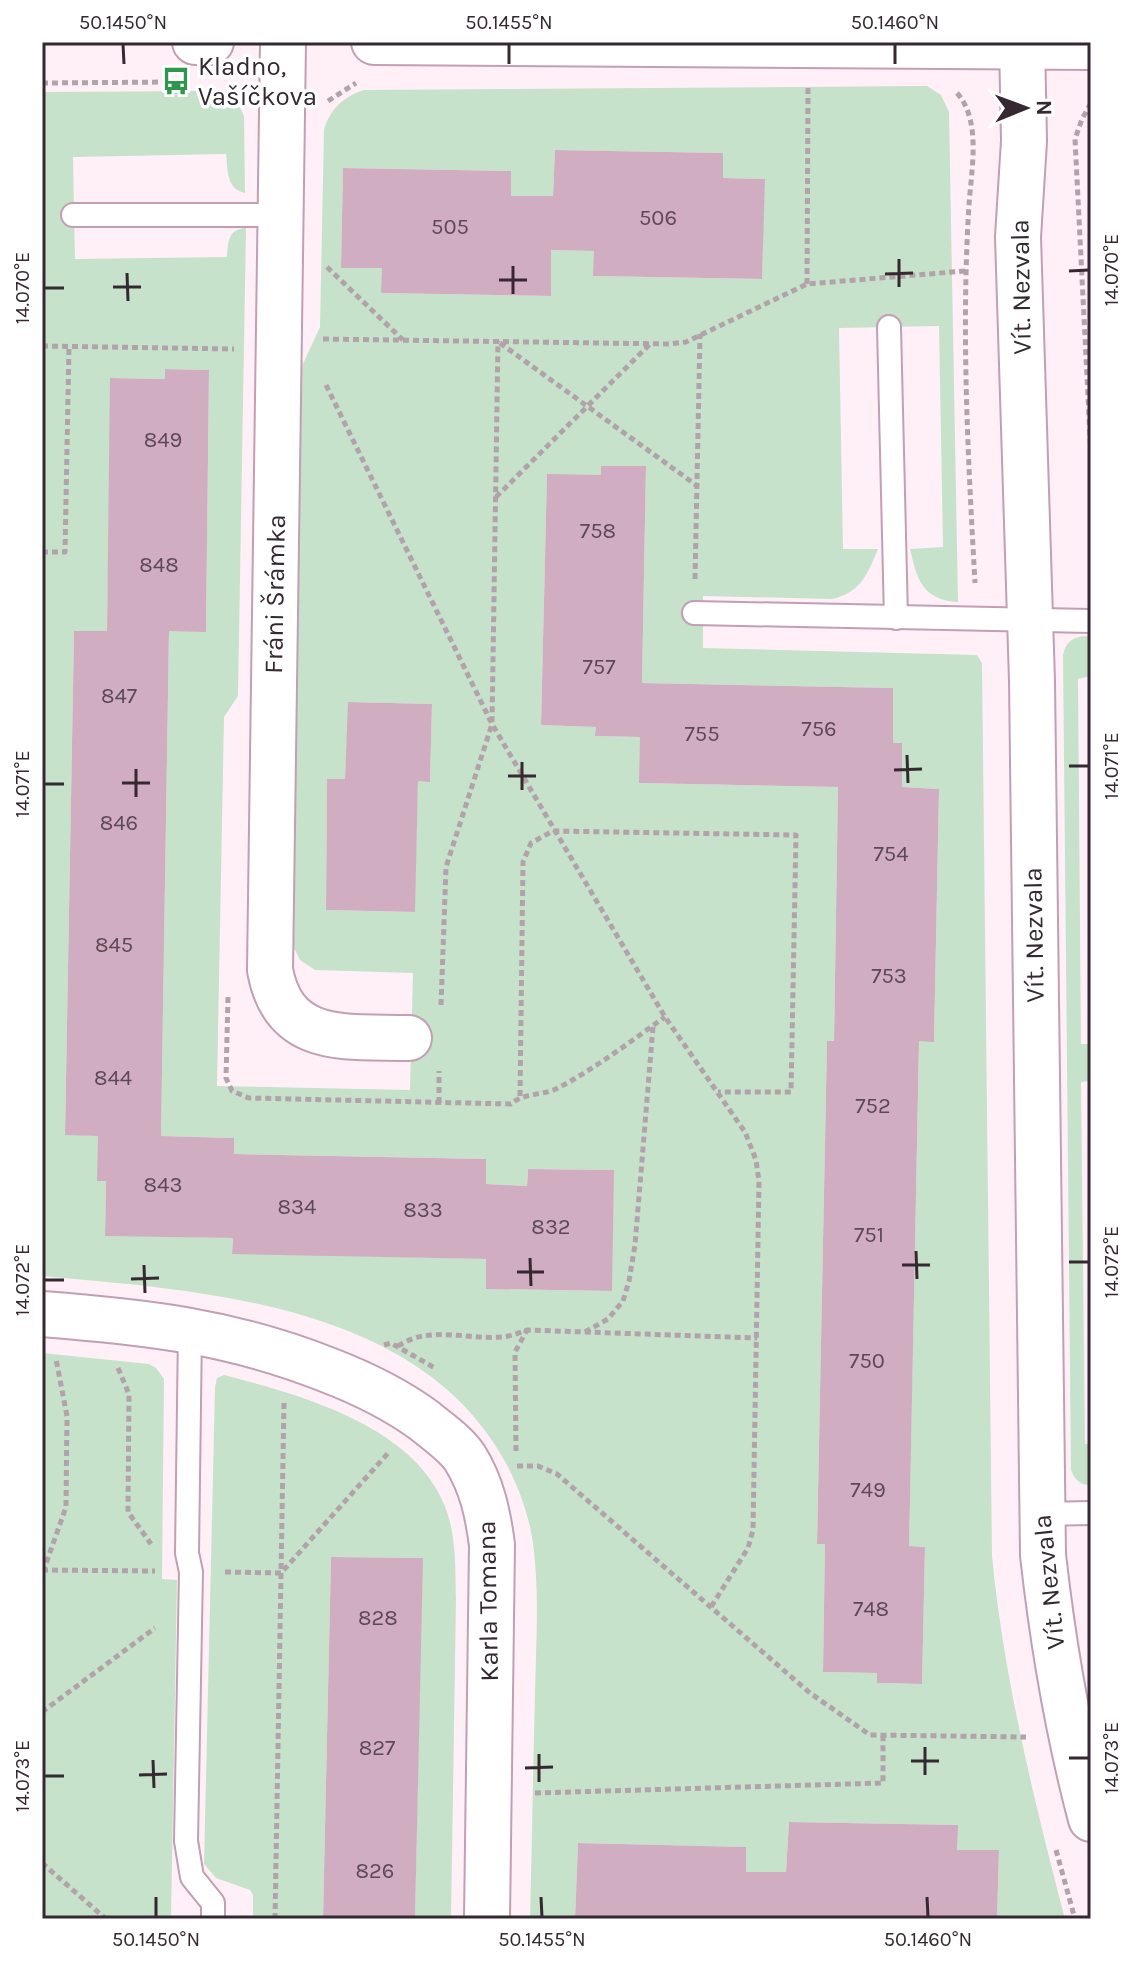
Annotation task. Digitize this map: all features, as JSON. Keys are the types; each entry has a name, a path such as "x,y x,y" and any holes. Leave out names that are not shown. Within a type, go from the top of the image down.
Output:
{"street":[{"path":"190,62 211,42"},
{"name":"Fráni Šrámka","path":"283,42 270,970 273,989 281,1005 306,1028 336,1036 430,1040"},
{"path":"370,62 1022,44 1091,47"},
{"name":"Vít. Nezvala","path":"1022,44 1024,141 1018,237 1030,620 1041,1514 1050,1619 1076,1763 1091,1819"},
{"name":"Karla Tomana","path":"48,1330 144,1322 248,1342 292,1355 363,1383 406,1408 463,1455 484,1500 492,1545 487,1919"}],"lane":[{"path":"73,215 281,215"},
{"path":"889,327 896,618"},
{"path":"694,613 1091,621"},
{"path":"190,1330 187,1553 180,1572 186,1841 192,1877 213,1903 213,1919"},
{"path":"1041,1514 1091,1513"}],"path":[{"path":"42,83 190,62"},
{"path":"322,110 326,102 352,84 370,62"},
{"path":"807,284 808,79"},
{"path":"952,88 968,110 972,142 965,271 968,444 976,620"},
{"path":"1091,103 1075,139 1091,456"},
{"path":"323,263 403,340"},
{"path":"310,339 686,342 807,284 965,271"},
{"path":"694,613 700,334"},
{"path":"498,341 697,486"},
{"path":"498,341 492,724 446,867 430,1040 439,1103 511,1104 520,1096 537,1095 560,1087 665,1017"},
{"path":"495,497 650,344"},
{"path":"42,346 236,349"},
{"path":"42,552 65,552 69,346"},
{"path":"319,371 492,724 665,1017 750,1141 759,1170 753,1530 748,1548 711,1607"},
{"path":"520,1096 523,862 531,843 553,831 796,835 791,1092 718,1092"},
{"path":"584,1332 608,1319 623,1301 629,1281 635,1245 653,1026"},
{"path":"42,1712 176,1612 180,1572 43,1571 66,1507 67,1416 48,1330"},
{"path":"398,1346 411,1337 425,1334 503,1337 527,1330 757,1338"},
{"path":"527,1330 515,1352 516,1467 538,1466 557,1474 810,1693 870,1735 1030,1737 1028,1723"},
{"path":"117,1366 129,1394 128,1512 153,1548"},
{"path":"275,1919 284,1400"},
{"path":"281,1573 391,1451"},
{"path":"526,1793 883,1783 883,1736"},
{"path":"42,1863 106,1919"}],"green space":[{"path":"927,86 941,95 949,112 958,602 936,597 923,586 910,549 943,547 939,326 839,328 843,549 878,549 867,574 857,587 832,599 703,596 703,648 977,655 982,663 992,1556 1012,1694 1065,1919 997,1919 999,1851 957,1850 957,1825 789,1822 786,1872 746,1872 745,1847 578,1843 575,1919 530,1919 536,1576 532,1537 522,1499 493,1442 453,1395 405,1359 350,1332 290,1312 227,1298 164,1288 42,1276 42,92 213,91 233,98 244,116 245,193 231,183 226,154 73,157 75,259 227,257 232,234 246,228 238,696 224,717 217,1086 410,1090 413,973 315,970 300,960 290,940 301,368 320,327 324,130 338,105 364,90","holes":["555,150 723,153 723,178 764,179 762,279 594,276 594,251 551,250 550,296 382,293 382,268 341,268 343,168 511,171 511,196 553,196","166,369 209,370 206,631 169,631 161,1136 234,1138 234,1154 486,1159 486,1184 527,1186 528,1169 613,1170 611,1291 487,1289 486,1259 232,1253 233,1238 105,1235 106,1181 98,1181 98,1136 65,1134 74,632 107,631 111,378 165,379","602,466 646,467 642,683 893,688 893,743 902,743 902,787 939,789 934,1041 919,1041 909,1546 925,1547 922,1684 878,1683 877,1673 823,1672 825,1544 817,1543 827,1041 834,1041 838,787 640,783 640,737 596,736 596,727 541,725 547,475 601,475","349,702 432,704 430,781 418,781 414,912 326,910 327,780 345,779"]},
{"path":"1091,637 1091,676 1078,679 1081,1044 1091,1044 1091,1081 1081,1082 1085,1444 1091,1444 1091,1485 1078,1481 1071,1470 1063,655 1070,641"},
{"path":"42,1353 149,1364 164,1379 162,1579 177,1580 171,1919 42,1919"},
{"path":"224,1375 318,1403 380,1433 407,1453 428,1477 444,1504 453,1540 456,1600 451,1919 415,1919 422,1558 331,1557 323,1919 253,1919 253,1895 250,1890 216,1878 204,1864 215,1387 217,1378"}],"building":[{"path":"555,150 723,153 723,178 765,179 762,279 593,276 594,251 551,250 551,296 381,293 382,268 341,268 343,168 511,171 511,196 553,196"},
{"path":"165,369 209,370 206,632 169,631 161,1136 234,1138 234,1154 486,1159 486,1184 527,1186 528,1169 614,1170 612,1291 486,1289 486,1259 232,1254 233,1238 105,1236 106,1181 97,1181 98,1136 65,1135 74,631 107,631 110,378 165,379"},
{"path":"601,466 646,466 642,683 893,688 893,743 902,743 902,787 939,789 934,1042 919,1041 909,1546 925,1547 922,1684 877,1683 877,1673 823,1672 825,1544 817,1544 827,1041 834,1041 838,787 639,783 640,737 595,736 596,727 541,725 547,474 601,475"},
{"path":"348,702 432,704 430,782 418,781 415,912 326,910 327,779 345,779"},
{"path":"331,1557 423,1558 415,1919 323,1919"},
{"path":"789,1822 958,1825 957,1850 999,1850 997,1919 575,1919 578,1843 746,1847 746,1872 786,1872"}],"place":[{"name":"Kladno, Vašíčkova","path":"176,81"}]}
